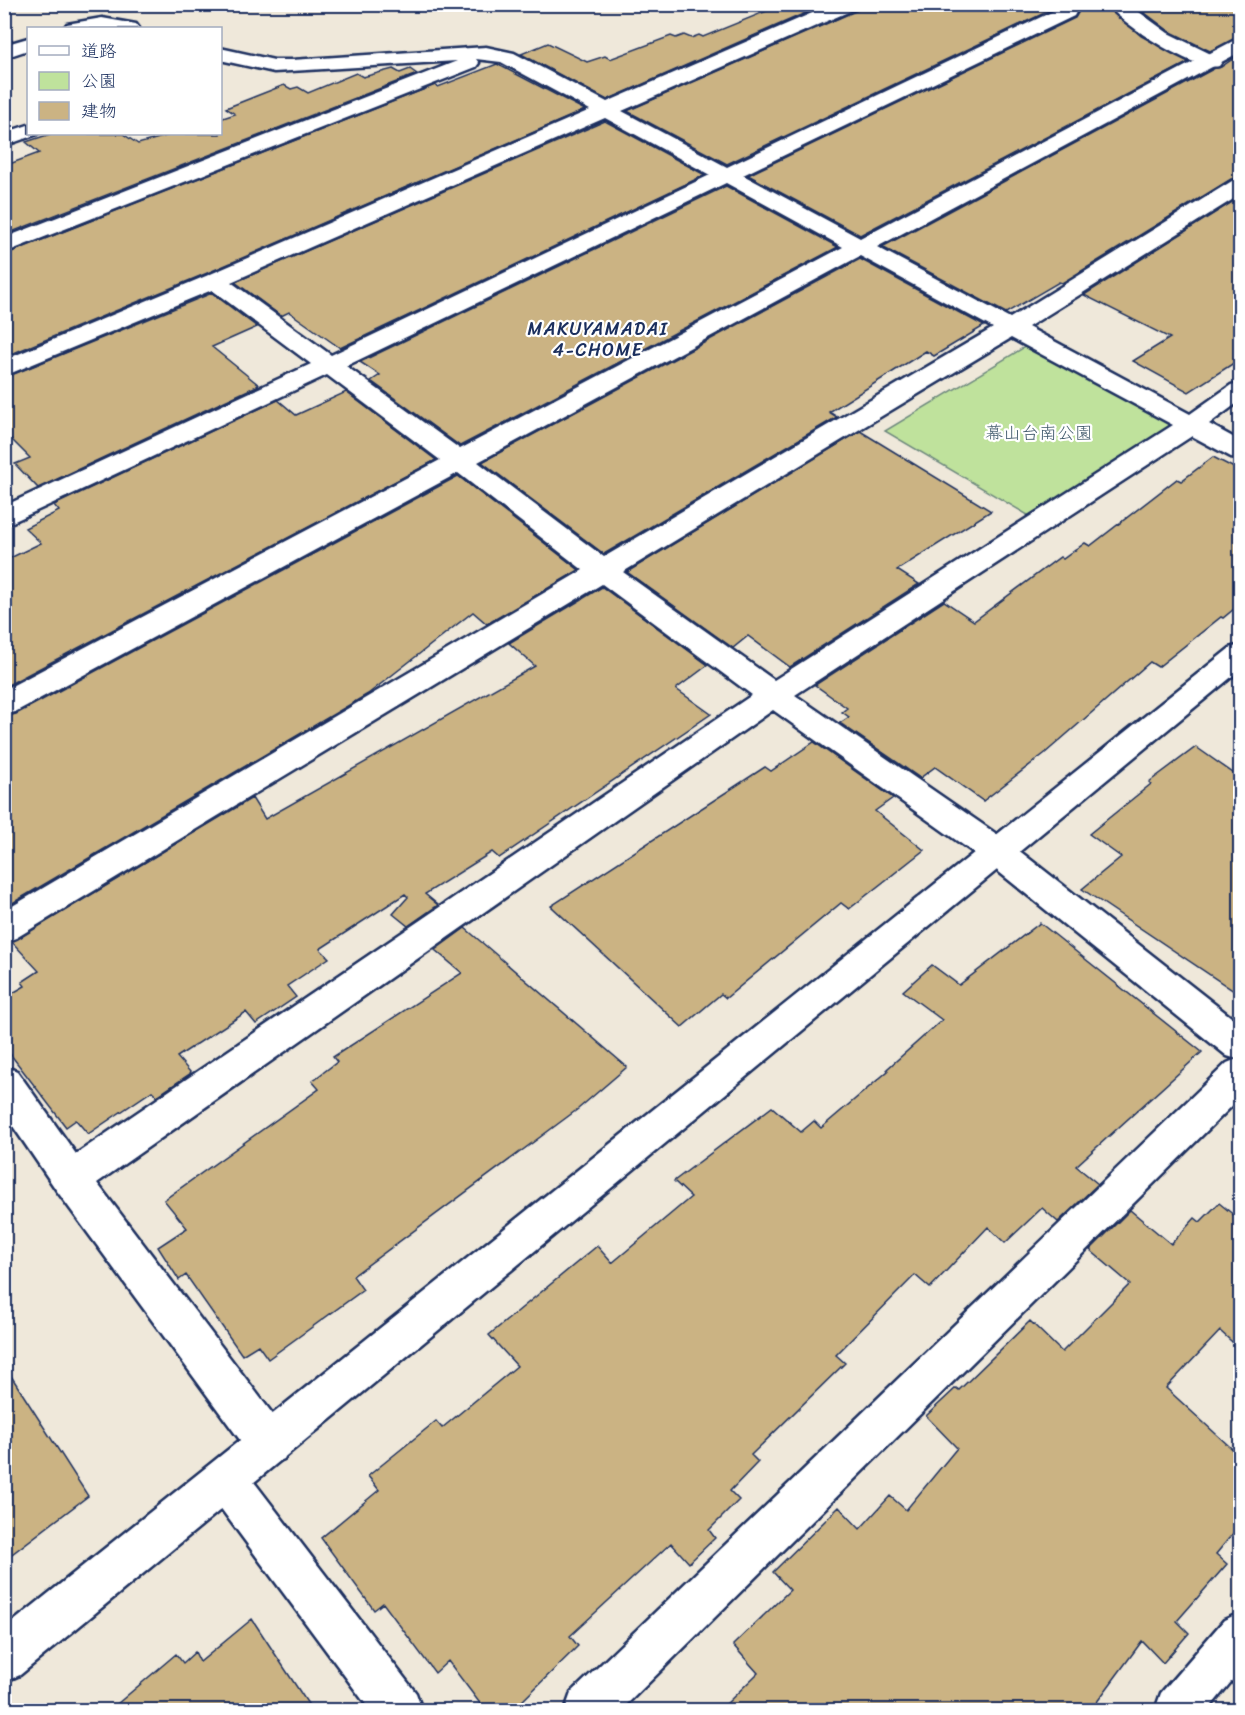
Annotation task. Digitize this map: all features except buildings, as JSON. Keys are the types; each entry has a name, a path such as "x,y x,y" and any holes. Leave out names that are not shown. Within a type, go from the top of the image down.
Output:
{"street":[{"path":"4,369 214,281 850,4"},
{"path":"1116,4 1139,24 1187,52 1222,65"},
{"path":"4,517 328,365 1067,7"},
{"path":"77,27 109,23 125,27"},
{"path":"4,52 27,44"},
{"path":"4,704 861,246 1222,65 1240,45"},
{"path":"4,246 470,63 486,53"},
{"path":"225,58 274,66 292,66 486,53 507,57 1240,451"},
{"path":"4,140 27,131"},
{"path":"4,928 1010,328 1240,186"},
{"path":"214,281 773,695 996,851 1240,1045"},
{"path":"71,1179 773,695 1191,425 1240,390"},
{"path":"6,1654 226,1480 996,851 1240,655"},
{"path":"588,1710 1240,1074"},
{"path":"4,1082 71,1179 269,1444"},
{"path":"226,1480 399,1710"},
{"path":"1178,1710 1240,1636"}],"green space":[{"name":"幕山台南公園","path":"1033,342 1190,425 1043,524 885,431"}],"district":[{"name":"MAKUYAMADAI 4-CHOME","path":"598,339"}]}
